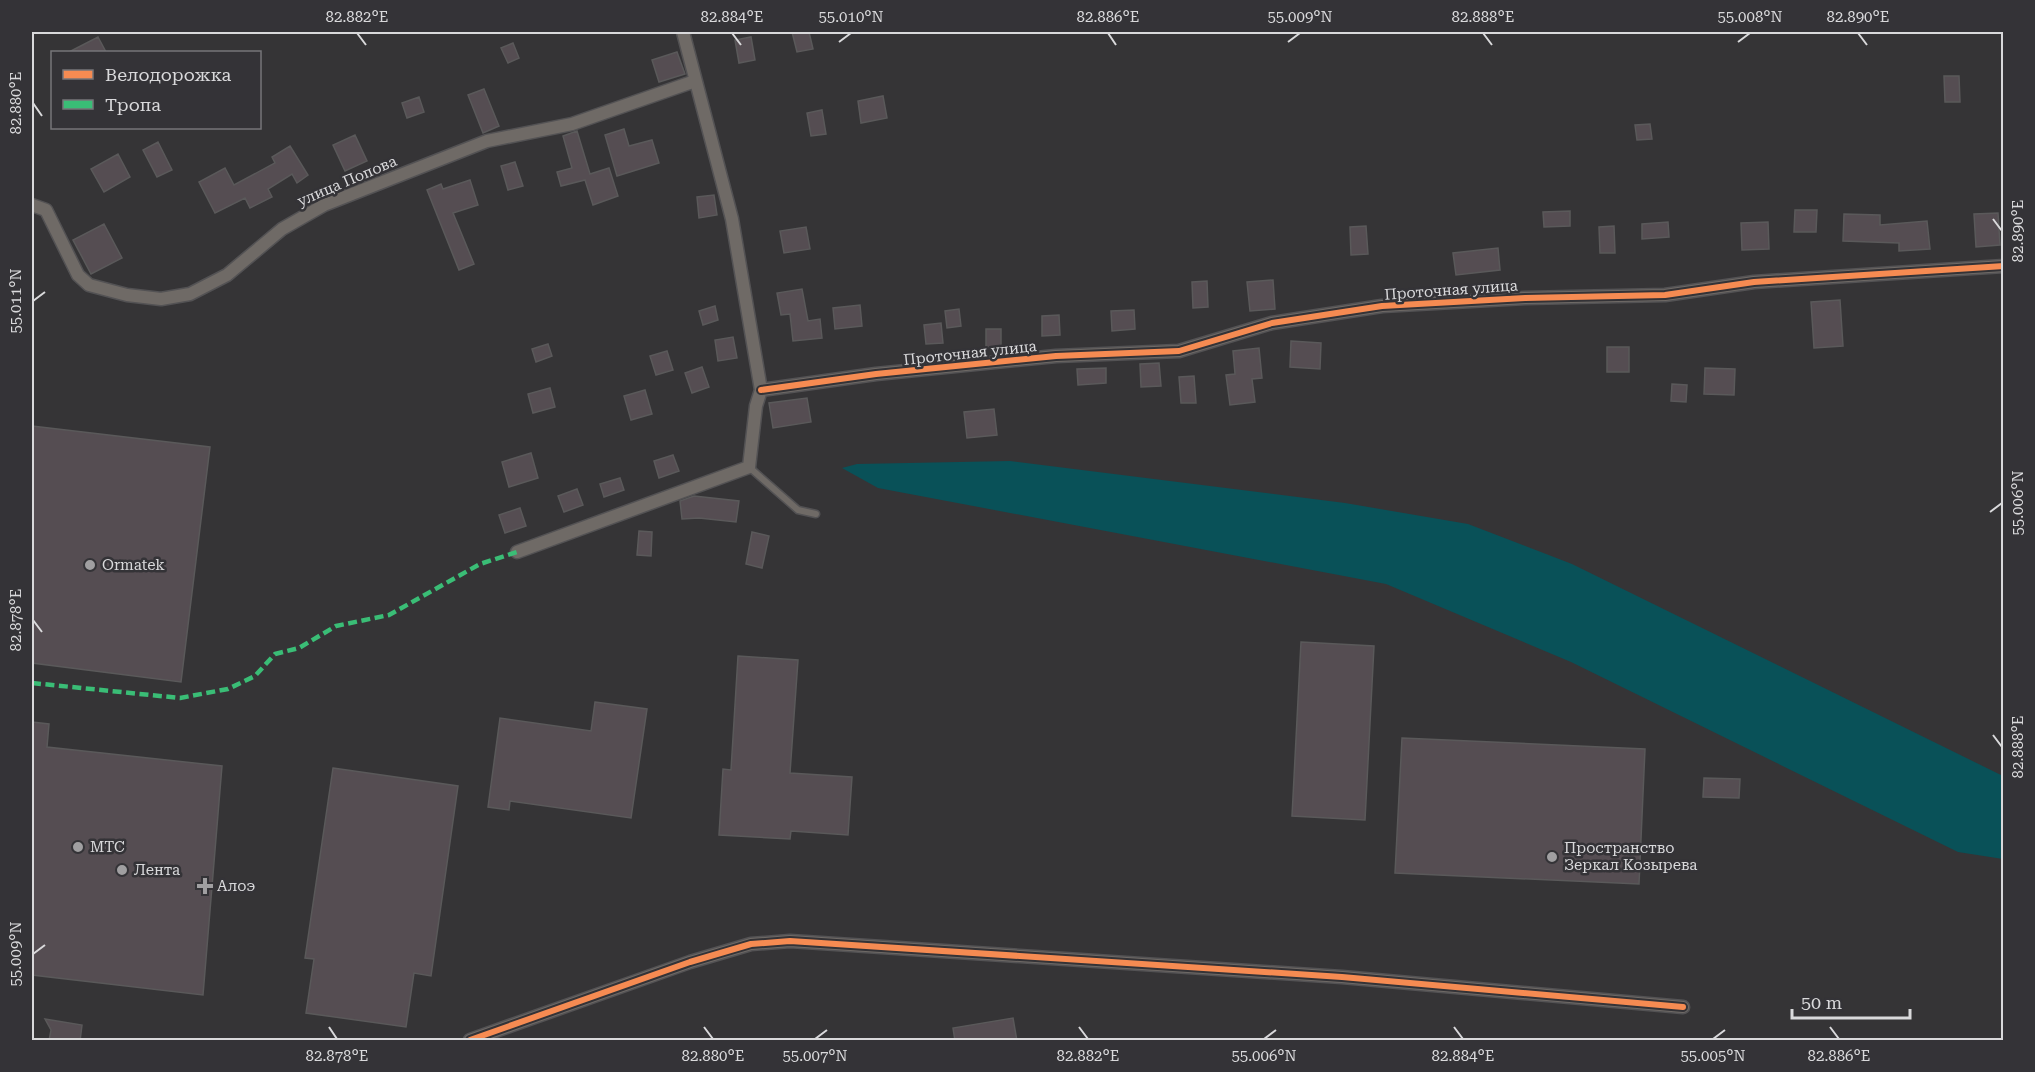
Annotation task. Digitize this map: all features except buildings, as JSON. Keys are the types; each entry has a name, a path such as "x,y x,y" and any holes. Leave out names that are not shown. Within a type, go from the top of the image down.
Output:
{"street":[{"path":"517,552 749,467 756,406 761,390 732,219 683,32"},
{"name":"улица Попова","path":"32,204 46,210 78,275 89,285 127,295 171,298 190,294 227,275 282,229 324,205 487,141 572,124 695,81"},
{"name":"Проточная улица","path":"761,390 876,374 1056,356 1179,351 1272,323 1382,306 1525,298 1665,295 1754,282 2004,266"},
{"path":"470,1041 690,962 751,944 790,941 1342,977 1683,1007"}],"lane":[{"path":"749,467 798,510 816,514"}],"water":[{"path":"1010,461 1345,503 1468,524 1572,564 2003,776 2003,859 1958,852 1571,662 1386,584 878,488 842,468 857,464"}],"marked path":[{"path":"32,683 180,698 228,689 255,676 275,654 299,648 336,626 389,615 480,564 517,552"}],"cycle path":[{"path":"761,390 876,374 1056,356 1179,351 1272,323 1382,306 1525,298 1665,295 1754,282 2004,266"},
{"path":"470,1040 690,962 751,944 790,941 1342,977 1683,1007"}],"place":[{"name":"Ormatek","path":"90,565"},
{"name":"МТС","path":"78,847"},
{"name":"Пространство Зеркал Козырева","path":"1552,857"},
{"name":"Лента","path":"122,870"},
{"name":"Алоэ","path":"205,886"}]}
